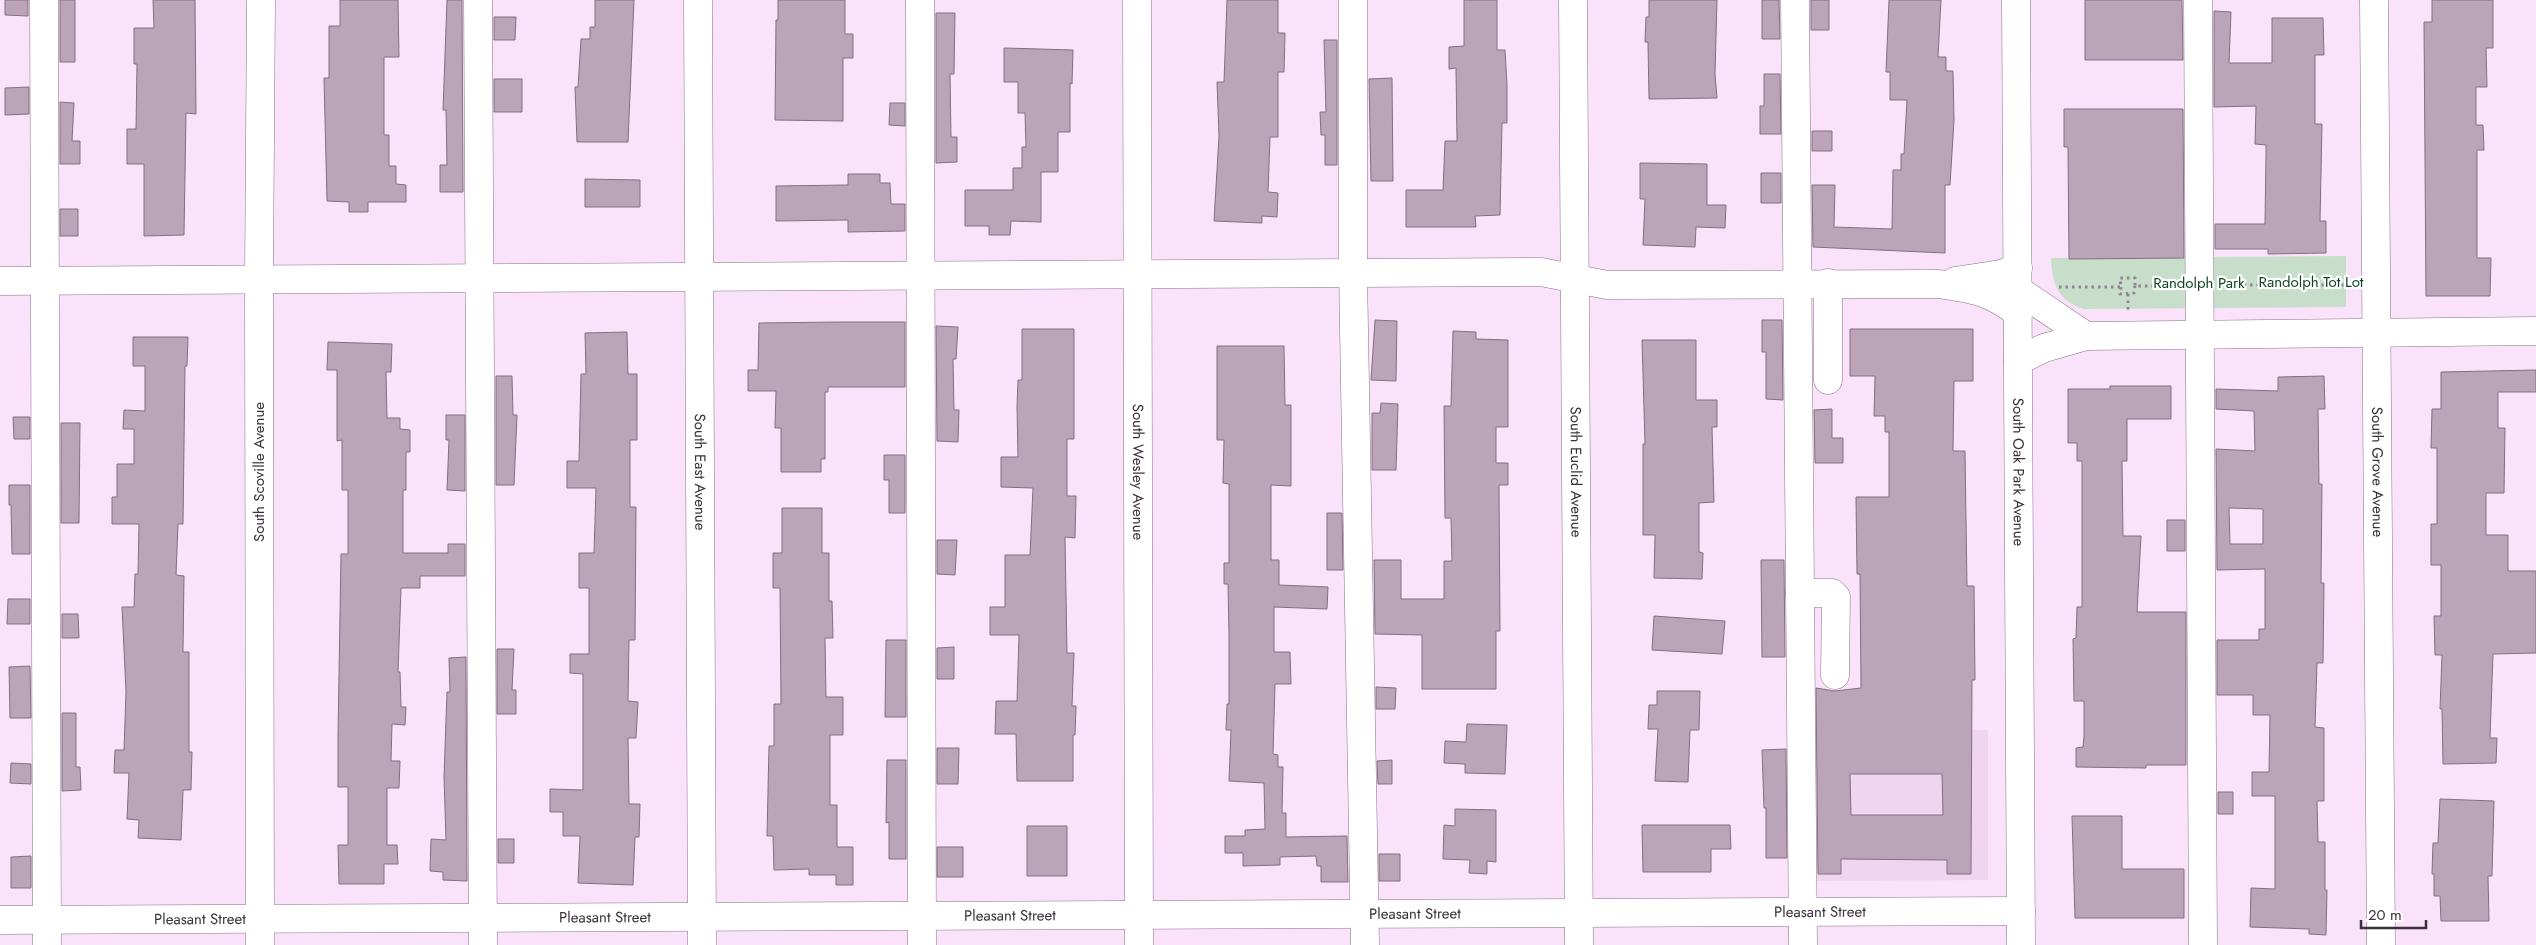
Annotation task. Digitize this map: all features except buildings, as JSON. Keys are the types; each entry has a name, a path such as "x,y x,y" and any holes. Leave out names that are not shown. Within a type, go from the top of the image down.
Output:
{"street":[{"path":"44,0 47,932"},
{"name":"South Scoville Avenue","path":"260,932 259,280 261,0"},
{"path":"478,0 483,945"},
{"name":"South East Avenue","path":"698,0 702,945"},
{"path":"920,0 922,945"},
{"name":"South Wesley Avenue","path":"1137,0 1139,945"},
{"path":"1353,0 1354,273 1365,945"},
{"name":"South Euclid Avenue","path":"1574,0 1579,945"},
{"path":"1796,0 1803,945"},
{"name":"South Oak Park Avenue","path":"2016,0 2021,945"},
{"path":"2198,0 2198,334 2203,945"},
{"name":"South Grove Avenue","path":"2374,0 2381,945"},
{"path":"0,281 1541,272 1575,277 1607,285 1939,284 1979,290 1999,298 2018,290"},
{"path":"1939,284 2001,274 2018,290 2086,336"},
{"path":"1828,283 1828,380"},
{"path":"2018,361 2044,348 2086,336 2536,331"},
{"path":"1800,593 1832,593 1836,597 1835,675"},
{"name":"Pleasant Street","path":"0,920 47,932 260,932 483,918 2021,911"}],"path":[{"path":"2120,278 2135,278 2134,294 2120,294 2121,287 2120,278"},
{"path":"2135,286 2349,285"},
{"path":"2053,287 2121,287"},
{"path":"2128,294 2128,311"}],"shaded area":[{"path":"1988,730 1988,880 1811,881 1810,731"}],"green space":[{"name":"Randolph Park","path":"2346,256 2346,307 2084,309 2068,301 2058,290 2053,276 2051,258"}],"park label":[{"name":"Randolph Tot Lot","path":"2311,282"}]}
